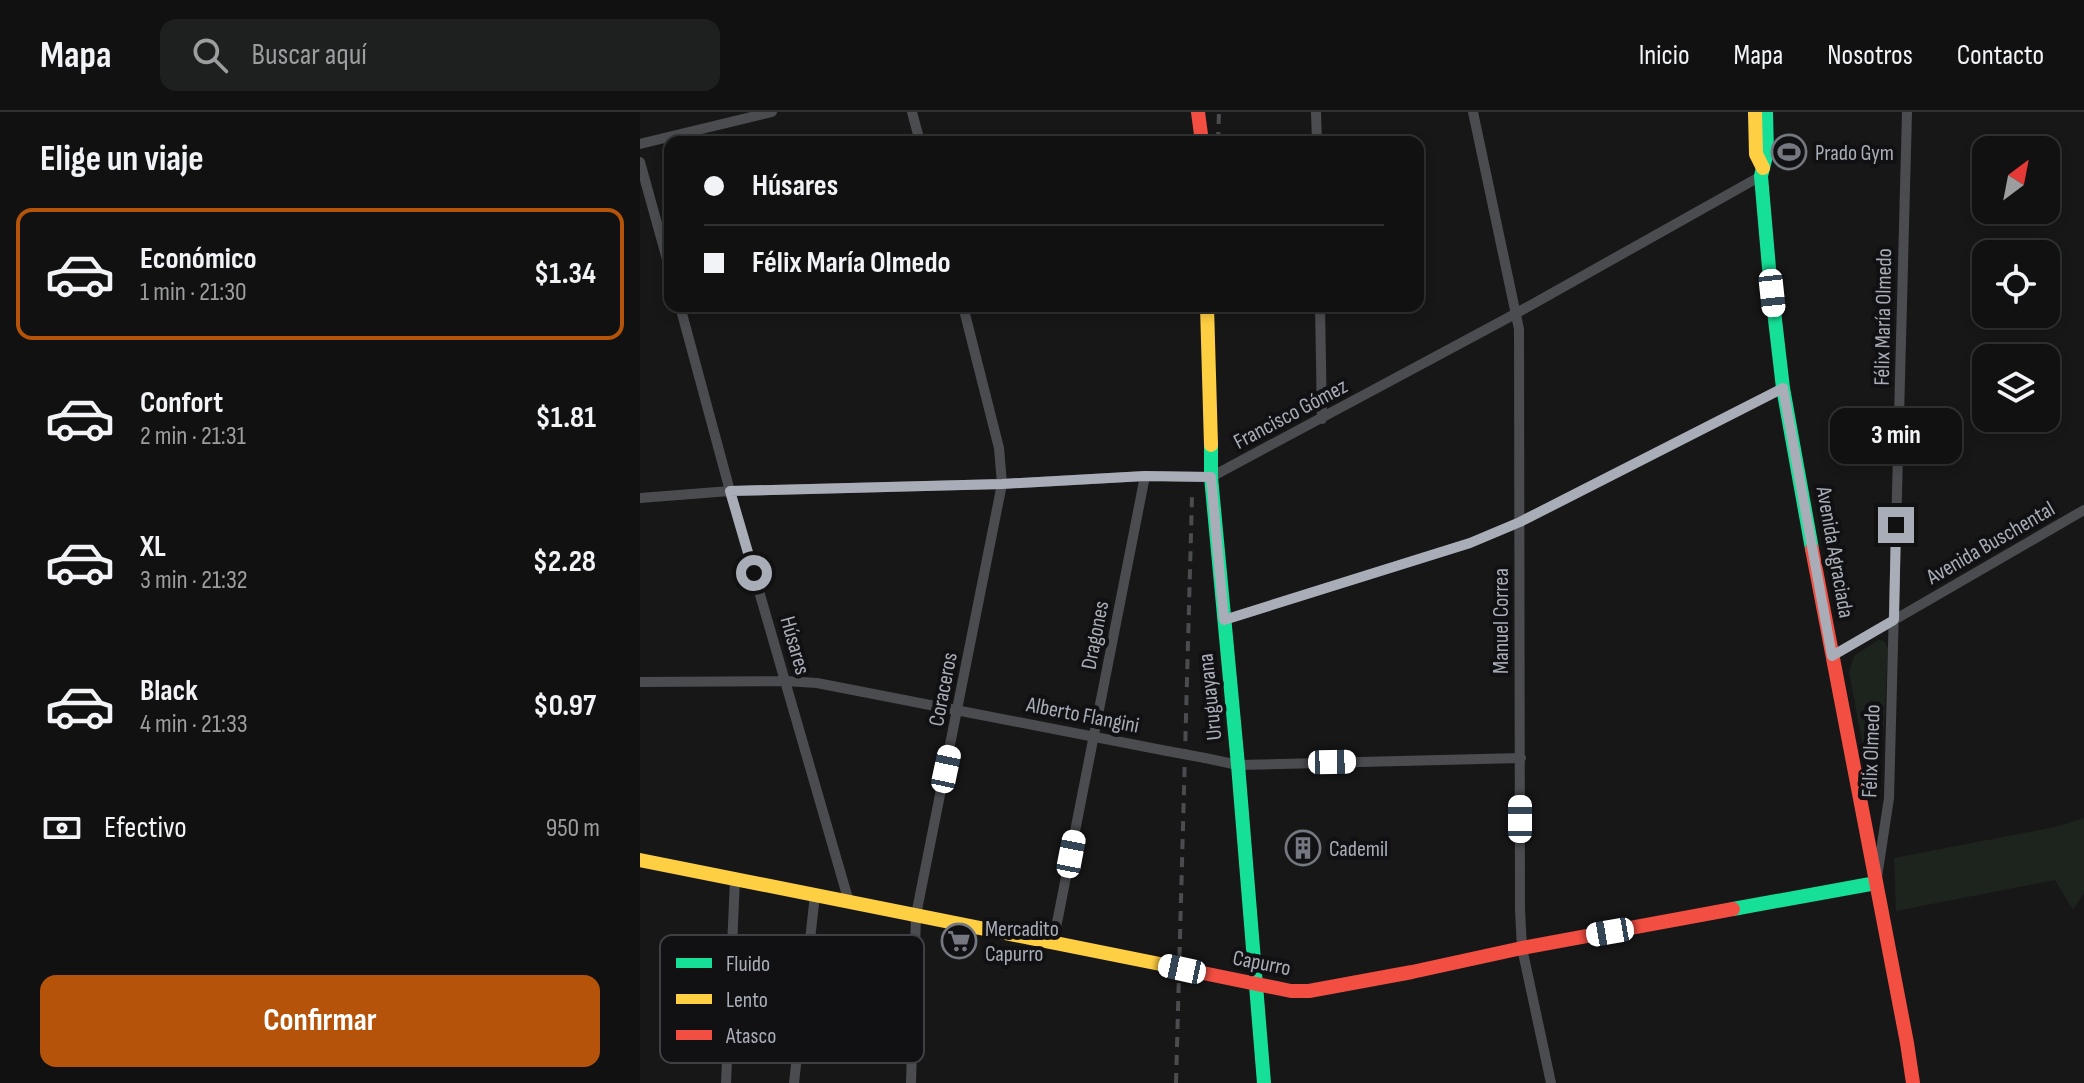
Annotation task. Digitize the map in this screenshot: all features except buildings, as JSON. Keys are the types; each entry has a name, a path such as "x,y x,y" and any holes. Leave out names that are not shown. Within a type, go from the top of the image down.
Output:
{"street":[{"path":"673,136 772,112"},
{"path":"912,112 918,136"},
{"path":"1198,112 1201,136"},
{"path":"1316,112 1317,136"},
{"name":"Manuel Correa","path":"1473,112 1519,329 1520,910 1522,948 1551,1083"},
{"name":"Avenida Agraciada","path":"1755,112 1756,154 1762,172 1783,388 1913,1083"},
{"name":"Avenida Agraciada","path":"1762,172 1767,152 1766,112"},
{"name":"Félix María Olmedo","path":"1894,620 1907,112"},
{"path":"640,144 664,138"},
{"path":"640,162 664,248"},
{"name":"Francisco Gómez","path":"640,498 730,491 1002,484 1145,476 1211,477 1515,314 1762,172"},
{"name":"Húsares","path":"682,312 849,902"},
{"name":"Coraceros","path":"915,935 916,915 1002,484 999,448 965,312"},
{"name":"Uruguayana","path":"1207,312 1211,477 1264,1083"},
{"path":"1320,312 1322,419"},
{"path":"1224,620 1470,543 1520,522 1783,388"},
{"name":"Dragones","path":"1053,943 1145,476"},
{"name":"Avenida Buschental","path":"1832,656 2084,510"},
{"name":"Félix Olmedo","path":"1876,883 1889,798 1894,620"},
{"name":"Alberto Flangini","path":"640,682 817,683 1238,765 1521,758"},
{"name":"Capurro","path":"640,860 1291,991 1309,991 1412,972 1522,948 1876,883"},
{"path":"733,935 735,879"},
{"path":"811,935 815,895"},
{"path":"726,1083 727,1063"},
{"path":"794,1083 796,1063"},
{"name":"Coraceros","path":"911,1083 912,1063"}],"shaded area":[{"path":"1878,640 1884,641 1888,648 1884,723 1877,788 1874,791 1871,789 1849,672 1854,656"},
{"path":"2084,818 2084,893 2073,910 2055,880 1896,911 1894,858 2055,827"}],"railway":[{"path":"1218,136 1219,112"},
{"path":"1176,1083 1192,497"}],"traffic: fast":[{"path":"1766,112 1767,152 1761,176 1769,268 1783,388 1812,549"},
{"path":"1211,445 1211,477 1264,1083"},
{"path":"1733,909 1876,883"}],"traffic: slow":[{"path":"1755,112 1756,154 1763,168"},
{"path":"1207,312 1211,445"},
{"path":"640,860 1165,965"},
{"path":"1165,965 1198,972"}],"traffic: jam":[{"path":"1198,112 1201,136"},
{"path":"1812,549 1913,1083"},
{"path":"1198,972 1291,991 1309,991 1733,909"}],"place":[{"name":"Prado Gym","path":"1789,152"},
{"name":"Cademil","path":"1303,848"},
{"name":"Mercadito Capurro","path":"959,941"}],"route":[{"path":"754,573 730,491 1002,484 1145,476 1211,477 1224,620 1470,543 1520,522 1783,388 1832,656 1894,620 1896,525"}]}
